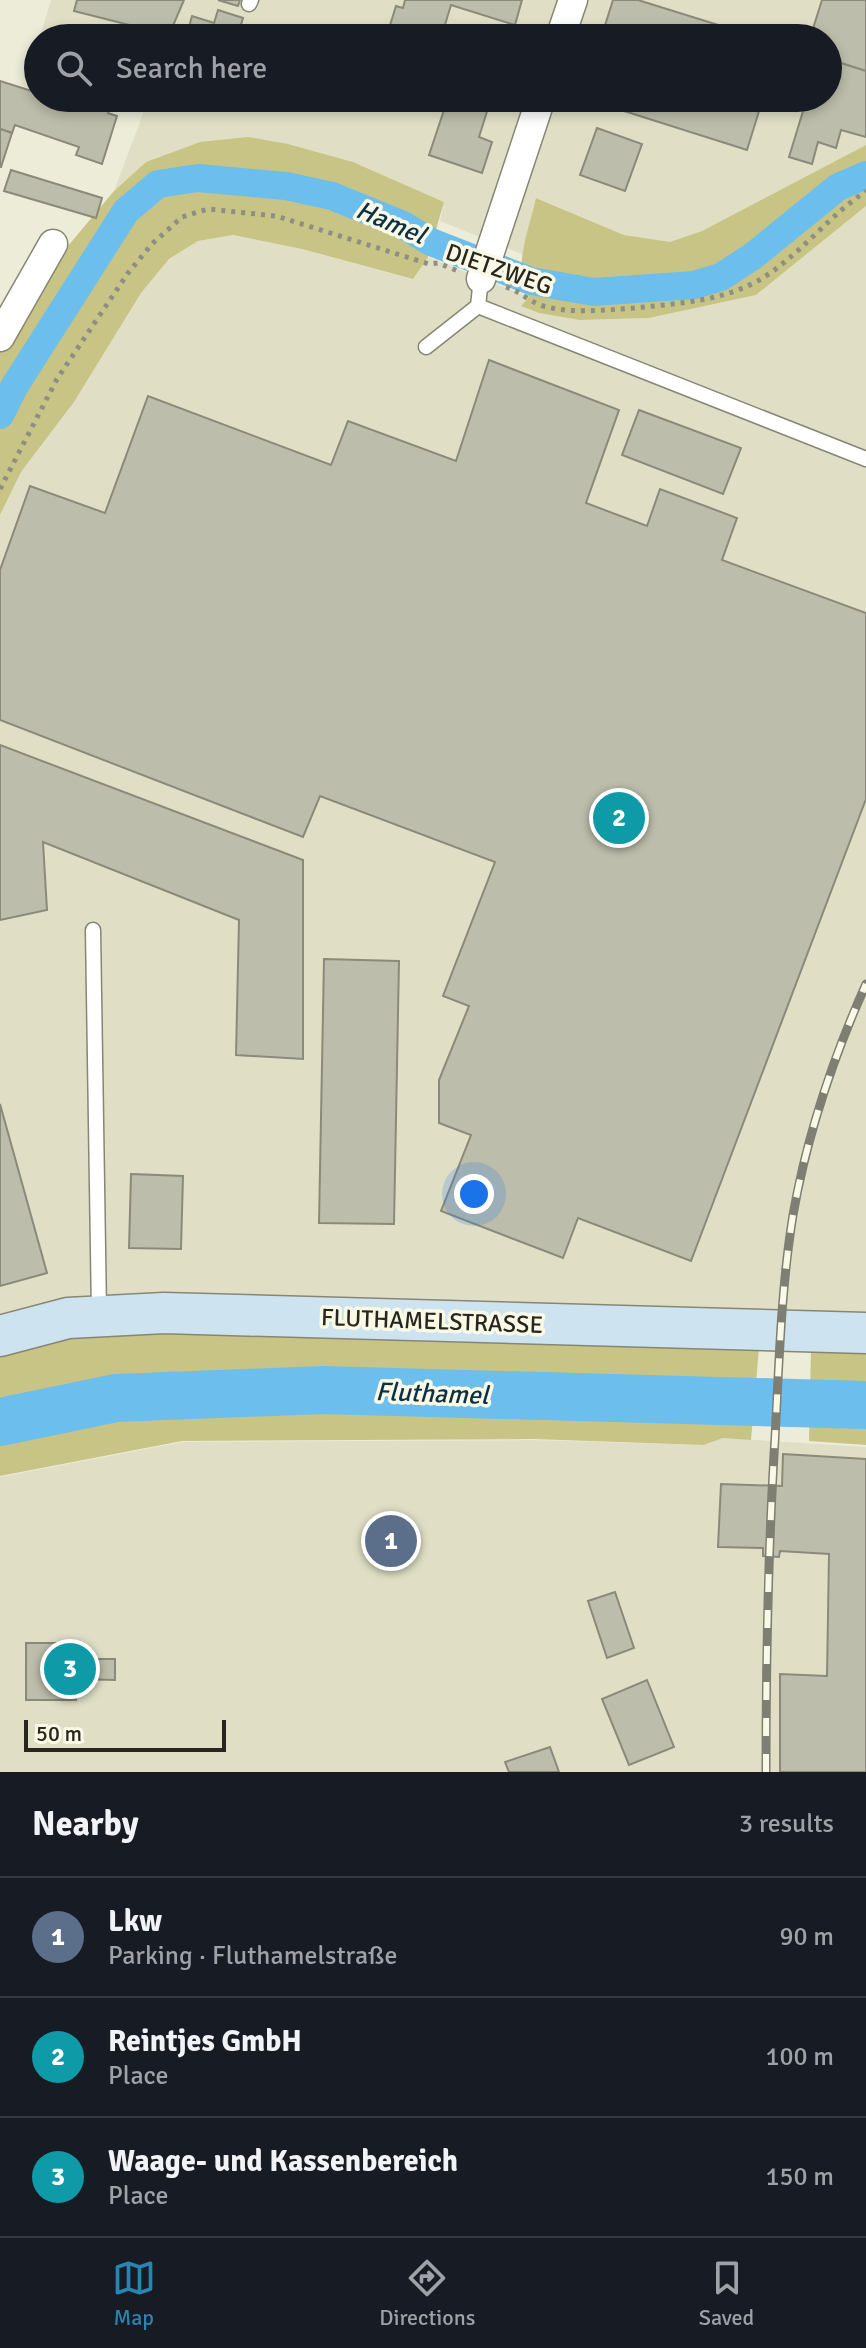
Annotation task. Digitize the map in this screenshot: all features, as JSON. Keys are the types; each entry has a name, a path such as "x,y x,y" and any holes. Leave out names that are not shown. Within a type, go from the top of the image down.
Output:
{"main road":[{"name":"FLUTHAMELSTRASSE","path":"0,1336 68,1318 164,1313 866,1333"}],"street":[{"path":"565,24 573,0"},
{"path":"479,293 536,112"},
{"path":"0,337 53,244"}],"lane":[{"path":"426,347 479,293 866,459"},
{"path":"93,930 99,1317"}],"path":[{"name":"DIETZWEG","path":"0,489 57,379 101,313 152,244 182,217 208,209 276,216 429,264 438,263 479,293 518,291 525,299 545,306 582,312 692,302 731,293 773,271 866,191"}],"shaded area":[{"path":"51,0 866,0 866,145 702,231 670,243 624,235 537,198 524,255 440,221 444,202 353,162 288,144 200,142 146,162 114,191 144,112 842,112 842,24 44,24"},
{"path":"248,137 288,144 353,162 444,202 428,257 413,279 302,249 233,235 198,241 169,259 141,293 74,402 21,472 0,515 0,351 19,317 68,246 114,191 146,162 200,142"},
{"path":"866,145 866,206 756,295 649,318 580,320 539,313 521,306 529,297 524,287 522,262 536,198 624,235 670,242 702,231"},
{"path":"866,206 866,1351 0,1350 0,515 21,472 74,402 141,293 169,259 198,241 233,235 302,249 412,279 428,257 580,320 649,318 756,295"},
{"path":"141,1325 759,1348 751,1440 723,1438 704,1445 533,1439 182,1441 0,1476 0,1350"},
{"path":"811,1351 866,1353 866,1445 809,1441"},
{"path":"723,1438 866,1447 866,1772 0,1772 0,1477 182,1442 533,1440 705,1445"}],"building":[{"path":"77,0 184,0 174,24 125,24 74,11"},
{"path":"218,0 240,0 238,6"},
{"path":"405,0 522,0 515,24 451,5 445,24 390,24 396,6 403,8"},
{"path":"613,0 638,0 715,24 605,24"},
{"path":"822,0 866,0 866,71 842,63 842,24 814,24"},
{"path":"218,10 243,18 241,24 190,24 192,16 214,23"},
{"path":"842,63 866,71 866,137 841,130 836,148 818,142 812,164 789,157 803,112 842,112"},
{"path":"0,81 24,89 24,112 108,112 117,116 102,164 76,155 79,147 15,125 12,133 0,129"},
{"path":"443,112 487,112 479,137 492,142 482,173 429,155"},
{"path":"627,112 759,112 747,150"},
{"path":"597,128 642,144 625,191 580,175"},
{"path":"0,129 12,133 1,167 0,167"},
{"path":"11,170 102,198 96,218 4,191"},
{"path":"489,360 619,410 586,503 647,526 660,489 737,518 722,560 866,613 866,799 691,1261 578,1218 563,1258 441,1211 471,1135 439,1123 439,1080 469,1006 443,996 495,862 320,796 303,837 0,720 0,570 30,486 105,513 148,396 331,465 348,421 456,461"},
{"path":"639,410 741,448 723,494 622,455"},
{"path":"0,745 303,860 303,1059 236,1055 239,920 43,842 47,910 0,920"},
{"path":"324,959 399,961 394,1224 319,1223"},
{"path":"0,1104 47,1273 0,1286"},
{"path":"131,1174 183,1176 181,1249 129,1248"},
{"path":"783,1454 866,1459 866,1772 780,1772 780,1674 827,1676 829,1554 780,1551 779,1557 763,1556 763,1548 718,1547 721,1484 782,1486"},
{"path":"615,1592 634,1648 607,1658 588,1601"},
{"path":"26,1643 76,1643 76,1659 115,1659 115,1680 76,1679 76,1700 26,1700"},
{"path":"647,1680 674,1747 629,1765 602,1699"},
{"path":"550,1747 559,1772 509,1772 505,1762"}],"waterway":[{"name":"Hamel","path":"0,415 14,387 126,211 158,184 198,178 286,186 332,196 403,225 431,242 531,281 594,292 694,285 721,277 753,256 838,187 866,175"},
{"name":"Fluthamel","path":"0,1422 116,1398 323,1390 866,1405"}],"railway":[{"path":"766,1772 771,1522 781,1326 789,1243 814,1126 832,1069 866,984"}],"place":[{"name":"Reintjes GmbH","path":"619,818"},
{"name":"Lkw","path":"391,1541"},
{"name":"Waage- und Kassenbereich","path":"70,1669"}]}
